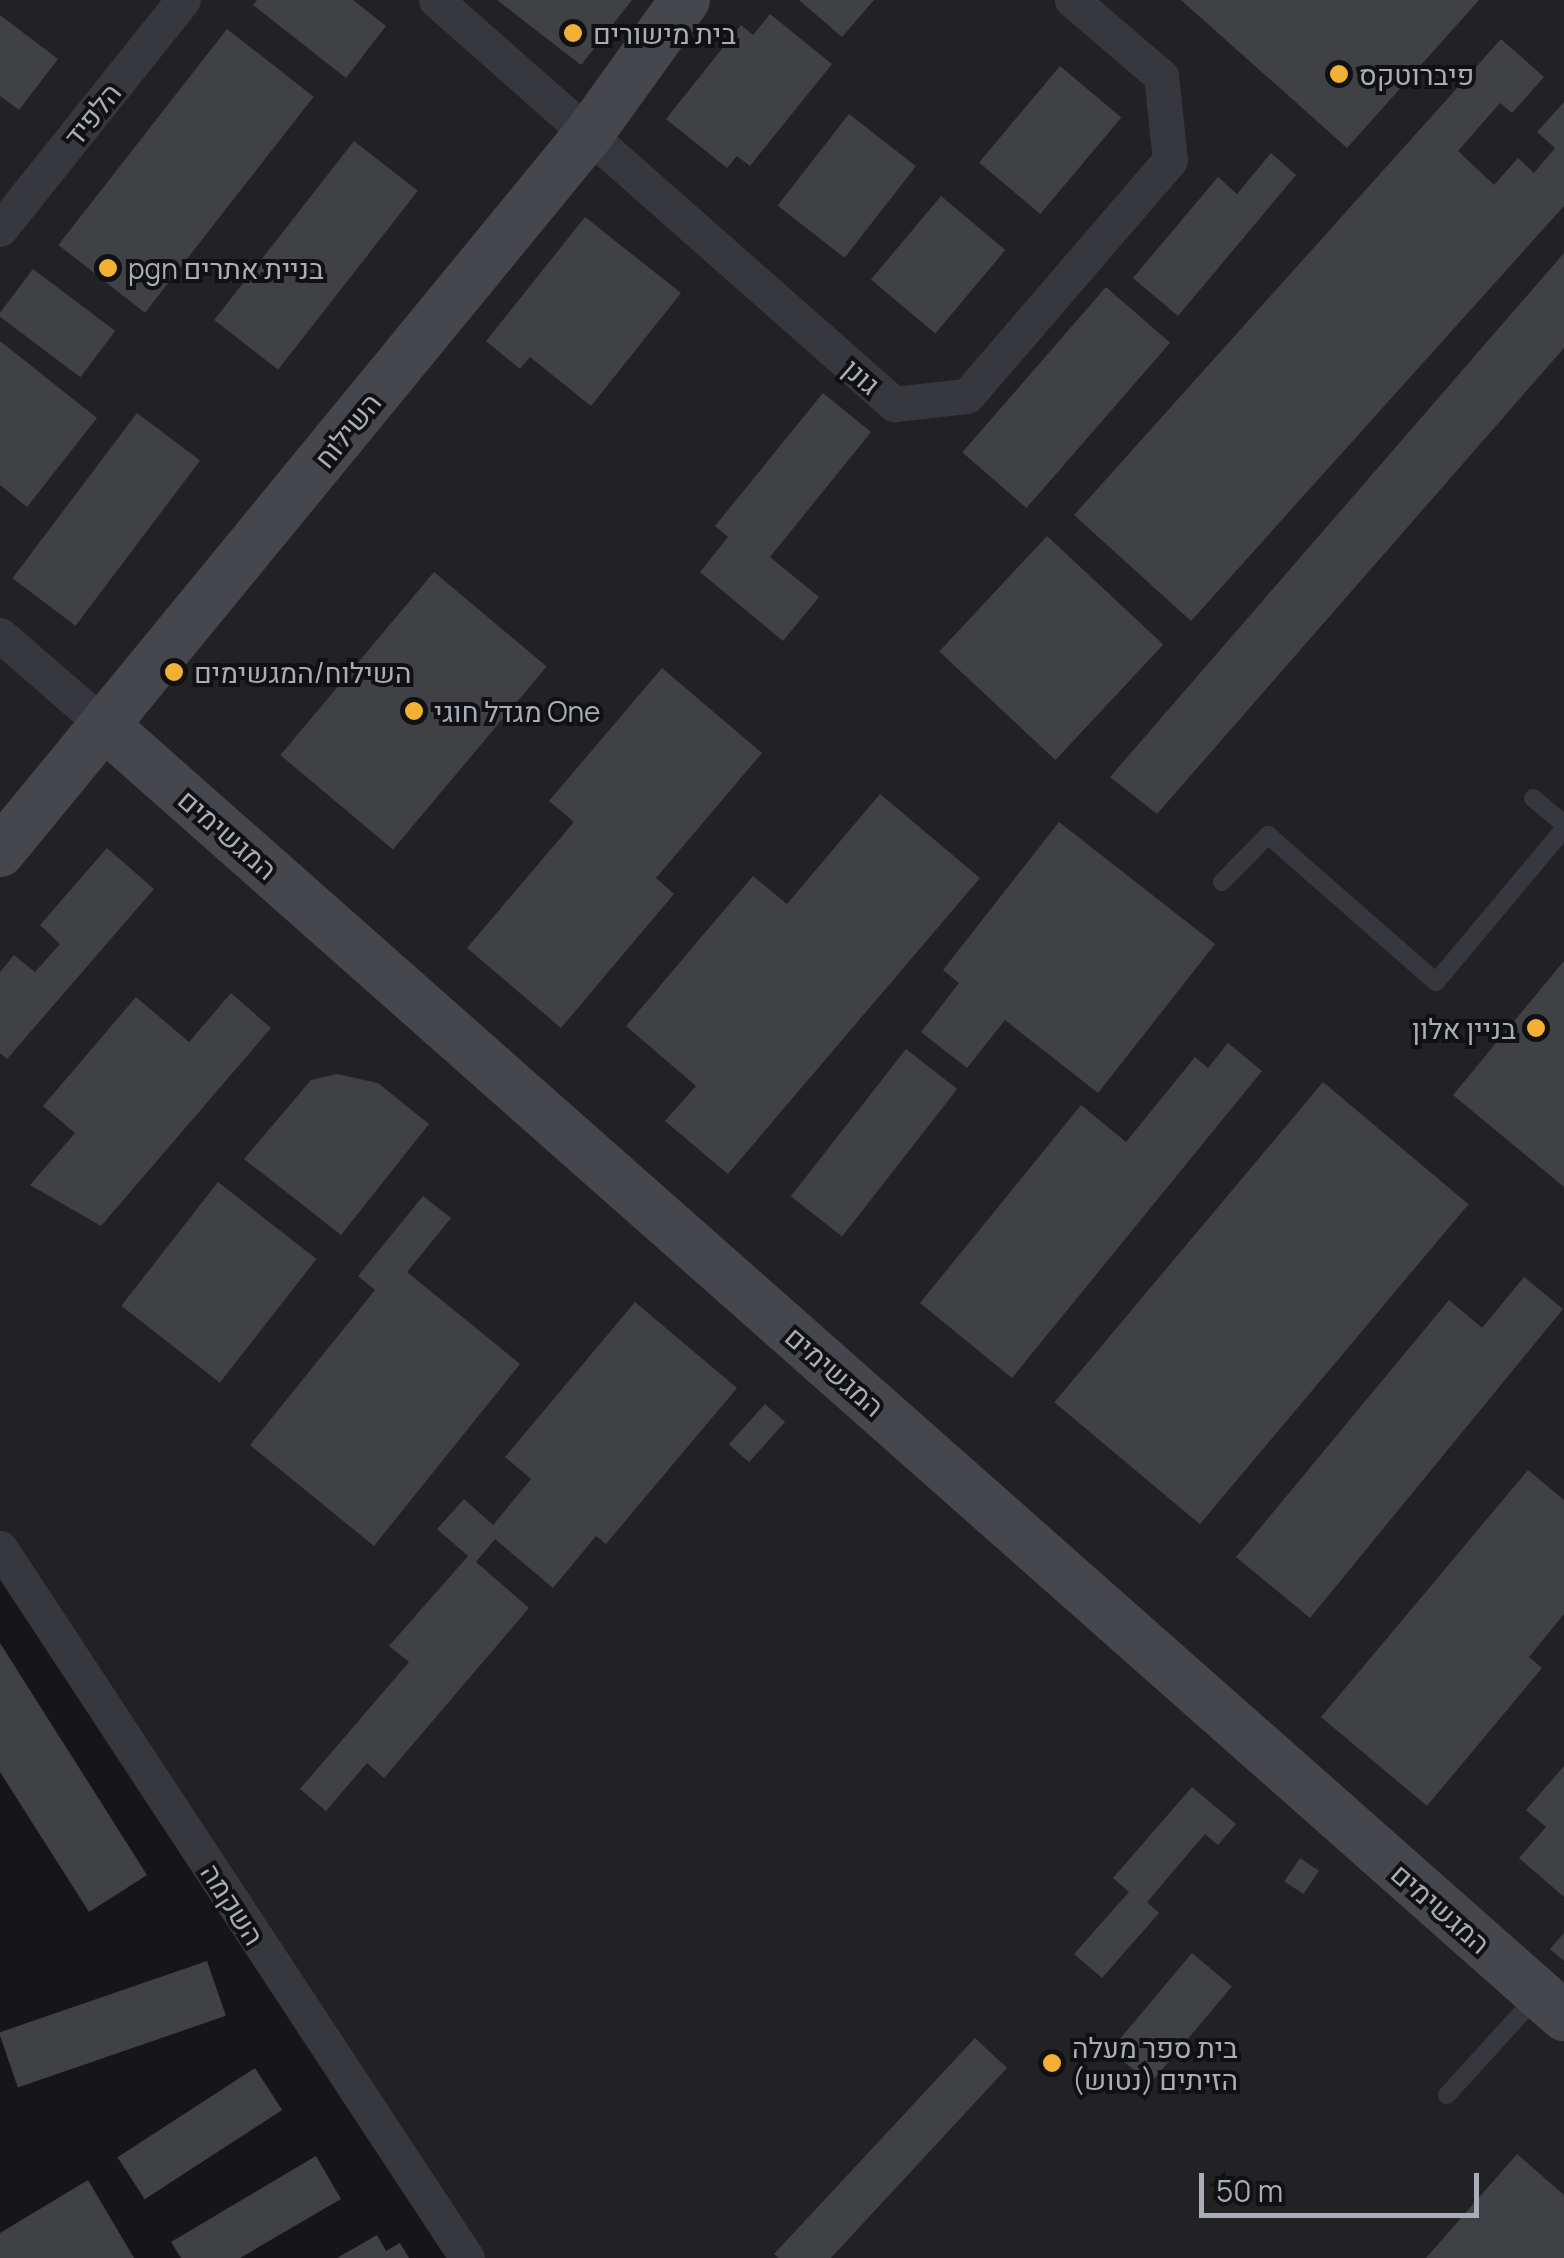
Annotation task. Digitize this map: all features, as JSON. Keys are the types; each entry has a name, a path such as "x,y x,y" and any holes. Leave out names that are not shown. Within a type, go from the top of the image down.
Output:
{"street":[{"name":"הלפיד","path":"0,229 183,0"},
{"name":"גונן","path":"436,0 894,404 966,396 1170,160 1161,76 1072,0"},
{"name":"השילוח","path":"0,852 588,135 685,0"},
{"path":"0,635 105,726"},
{"name":"המגשימים","path":"105,726 1551,2005"},
{"name":"השקמה","path":"0,1548 467,2258"}],"lane":[{"path":"1222,882 1268,835 1436,982 1564,826 1533,798"},
{"path":"1447,2095 1551,2005"}],"shaded area":[{"path":"0,0 1564,0 1564,2258 467,2258 0,1548"}],"building":[{"path":"257,0 353,0 386,26 346,78 253,5"},
{"name":"בית מישורים","path":"497,0 632,0 581,65"},
{"path":"799,0 874,0 842,37"},
{"name":"פיברוטקס","path":"1181,0 1479,0 1347,148"},
{"path":"770,14 832,64 750,166 737,156 727,168 666,119 741,25 753,35"},
{"path":"0,15 58,59 19,110 0,96"},
{"path":"227,29 314,97 145,313 58,245"},
{"path":"1501,39 1544,77 1512,113 1500,103 1458,151 1494,185 1518,158 1534,173 1555,148 1537,132 1564,102 1564,206 1191,621 1074,515"},
{"path":"1060,66 1121,117 1040,214 979,163"},
{"path":"849,114 916,166 845,258 778,205"},
{"path":"354,141 418,191 278,370 214,320"},
{"path":"1271,153 1296,175 1178,316 1133,278 1218,177 1237,194"},
{"path":"941,196 1005,250 935,333 871,279"},
{"path":"585,217 681,293 591,406 530,357 520,369 486,341"},
{"path":"1564,253 1564,348 1157,814 1110,777"},
{"path":"33,269 115,331 80,377 0,317"},
{"path":"1106,287 1170,343 1026,508 962,452"},
{"path":"0,341 97,418 27,507 0,485"},
{"path":"823,393 871,432 770,557 819,597 783,641 700,572 728,537 715,526"},
{"path":"137,413 200,461 76,626 12,578"},
{"path":"1047,536 1163,644 1056,760 939,652"},
{"name":"מגדל חוגי One","path":"434,572 547,666 393,850 280,755"},
{"path":"662,668 762,753 656,878 674,894 561,1028 467,948 574,822 549,801"},
{"path":"880,794 980,878 728,1174 665,1121 696,1086 626,1026 753,876 787,904"},
{"path":"1059,822 1215,944 1098,1093 1005,1020 967,1068 921,1032 959,983 943,970"},
{"path":"107,848 154,889 7,1059 0,1053 0,972 14,955 35,972 60,944 40,925"},
{"name":"בניין אלון","path":"1564,961 1564,1187 1453,1095"},
{"path":"231,993 271,1028 101,1226 30,1185 75,1133 43,1106 136,997 189,1042"},
{"path":"1228,1043 1262,1071 1012,1378 920,1303 1081,1105 1126,1142 1195,1057 1208,1068"},
{"path":"906,1049 957,1089 842,1236 791,1196"},
{"path":"337,1074 378,1083 429,1124 341,1235 244,1159 311,1080"},
{"path":"1323,1082 1469,1204 1200,1524 1054,1402"},
{"path":"218,1182 317,1259 220,1383 121,1306"},
{"path":"423,1196 451,1218 407,1272 520,1364 374,1546 250,1445 375,1290 358,1276"},
{"path":"1524,1277 1563,1309 1310,1618 1236,1557 1449,1300 1482,1328"},
{"path":"635,1302 737,1388 606,1544 596,1536 553,1588 495,1539 476,1562 529,1608 384,1778 367,1763 326,1811 300,1789 409,1662 389,1646 468,1556 437,1529 464,1499 493,1525 531,1479 505,1457"},
{"path":"765,1404 785,1422 749,1462 729,1444"},
{"path":"1528,1470 1564,1500 1564,1614 1529,1657 1542,1668 1427,1806 1321,1717"},
{"path":"0,1643 147,1875 89,1912 0,1772"},
{"path":"1564,1766 1564,1897 1519,1858 1546,1827 1526,1810"},
{"path":"1192,1787 1236,1824 1218,1845 1205,1834 1147,1902 1159,1913 1102,1978 1074,1954 1129,1892 1113,1878"},
{"path":"1300,1858 1319,1871 1303,1894 1284,1881"},
{"path":"1564,1933 1564,1961 1550,1949"},
{"path":"1192,1953 1232,1986 1150,2084 1110,2050"},
{"path":"207,1961 226,2016 18,2087 0,2032"},
{"path":"975,2038 1007,2068 831,2258 779,2258 774,2254"},
{"path":"255,2068 282,2110 145,2199 117,2157"},
{"path":"1517,2154 1564,2195 1564,2258 1426,2258"},
{"path":"316,2156 341,2199 240,2258 181,2258 171,2242"},
{"path":"88,2180 134,2258 0,2258 0,2233"},
{"path":"377,2235 386,2251 400,2243 409,2258 337,2258"}],"place":[{"name":"בית מישורים","path":"573,33"},
{"name":"פיברוטקס","path":"1339,74"},
{"name":"pgn בניית אתרים","path":"108,268"},
{"name":"השילוח/המגשימים","path":"174,672"},
{"name":"מגדל חוגי One","path":"414,711"},
{"name":"בניין אלון","path":"1536,1028"},
{"name":"בית ספר מעלה הזיתים (נטוש)","path":"1052,2063"}]}
